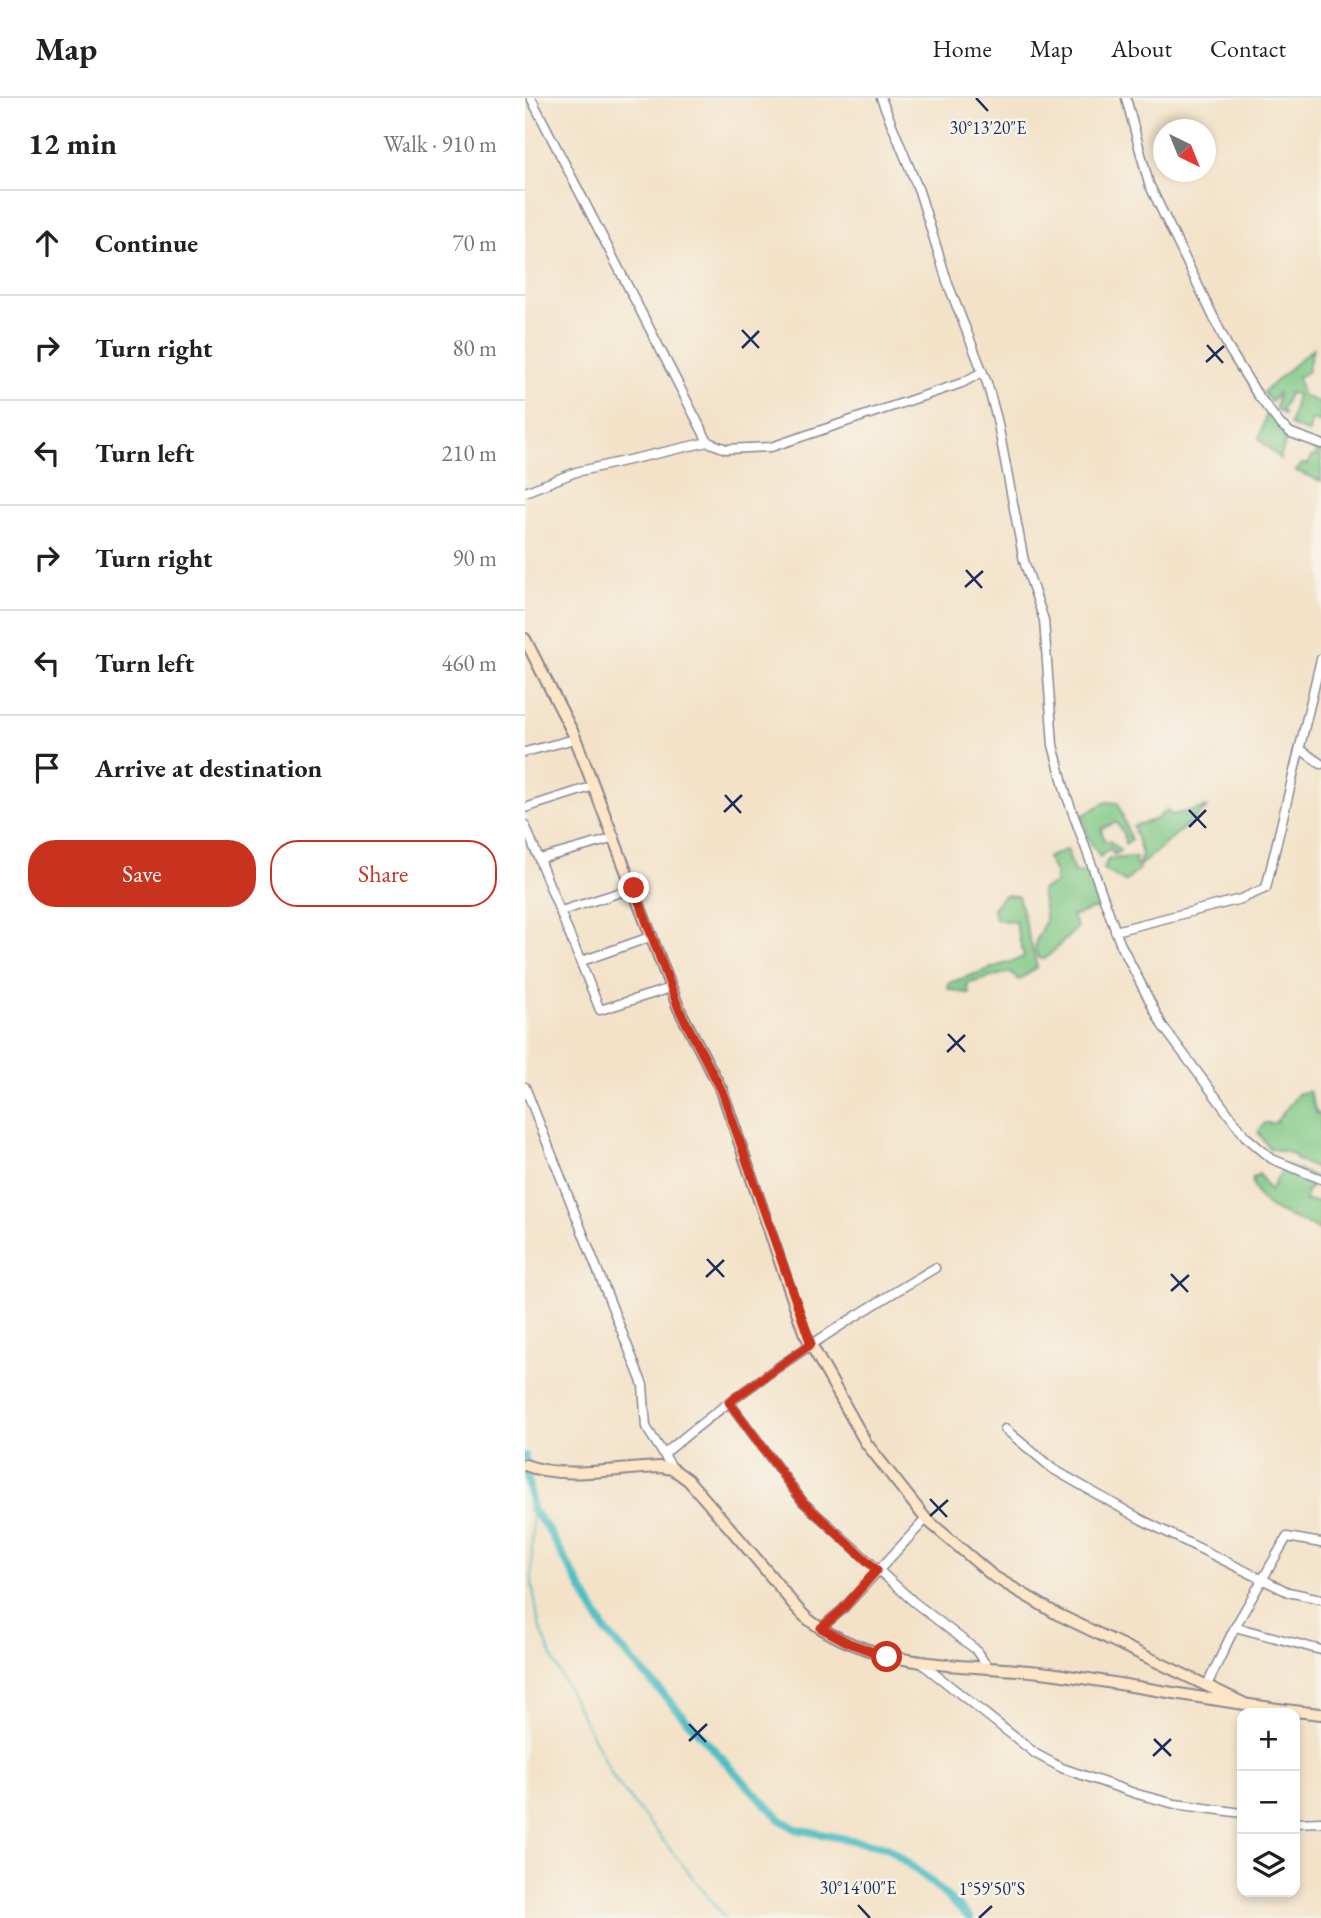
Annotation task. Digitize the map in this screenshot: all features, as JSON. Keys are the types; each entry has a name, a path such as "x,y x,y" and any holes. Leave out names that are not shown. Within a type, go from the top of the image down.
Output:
{"main road":[{"path":"525,639 575,740 671,988 722,1091 811,1344 866,1443 926,1519 993,1576 1027,1598 1243,1703"},
{"path":"525,1465 537,1470 577,1472 661,1466 673,1469 710,1504 796,1608 821,1628 849,1643 887,1657 921,1664 1046,1673 1321,1714"}],"street":[{"path":"531,98 708,442"},
{"path":"881,98 919,191 997,419 1024,561 1044,621 1053,745 1066,794 1115,932 1162,1025 1245,1136 1272,1159 1321,1179"},
{"path":"1126,98 1149,184 1229,349 1257,394 1280,424 1290,433 1321,444"},
{"path":"525,492 576,472 708,442 726,449 771,447 962,383 982,372"},
{"path":"1115,932 1241,899 1266,888 1321,659"},
{"path":"525,752 575,740"},
{"path":"1300,749 1321,764"},
{"path":"525,808 594,786"},
{"path":"525,825 600,1010 671,988"},
{"path":"540,859 615,838"},
{"path":"561,911 634,888"},
{"path":"582,961 653,936"},
{"path":"525,1087 643,1385 646,1427 673,1469"},
{"path":"664,1454 729,1402 811,1344 935,1268"},
{"path":"729,1402 803,1502 877,1570 975,1649 989,1669"},
{"path":"1005,1429 1052,1469 1142,1520 1288,1592 1321,1599"},
{"path":"821,1628 842,1610 926,1519"},
{"path":"1207,1685 1235,1627 1287,1537 1321,1543"},
{"path":"1235,1627 1321,1650"},
{"path":"921,1664 1036,1754 1062,1768 1136,1794 1175,1804 1237,1813"},
{"path":"1300,1823 1321,1822"}],"green space":[{"path":"1313,348 1307,372 1298,377 1302,395 1321,404 1321,423 1311,420 1309,433 1290,425 1297,394 1289,393 1282,410 1285,415 1276,409 1278,392 1271,402 1263,392"},
{"path":"1268,409 1287,435 1280,459 1259,439"},
{"path":"1321,444 1321,481 1296,471 1302,464 1308,464 1311,457 1317,456 1314,448"},
{"path":"1106,802 1118,803 1131,840 1125,844 1124,834 1116,822 1101,829 1105,842 1110,841 1120,851 1114,855 1110,848 1100,857 1089,840 1082,816"},
{"path":"1208,807 1138,867 1140,869 1125,882 1103,869 1109,858 1136,857 1135,864 1138,866 1142,854 1133,826 1157,819 1166,810 1172,815"},
{"path":"1067,849 1074,873 1093,870 1105,905 1072,916 1077,928 1045,959 1038,958 1035,947 1045,920 1041,890 1055,884 1055,872 1047,858"},
{"path":"1004,895 1018,896 1037,967 1019,980 1009,972 967,984 969,994 948,989 949,983 1024,957 1015,922 995,919 993,908"},
{"path":"1309,1091 1316,1112 1321,1116 1321,1171 1297,1160 1293,1154 1269,1148 1258,1132 1265,1123 1275,1123 1298,1094"},
{"path":"1285,1165 1321,1179 1318,1188 1314,1184 1307,1191 1305,1201 1321,1202 1321,1231 1269,1207 1255,1191 1252,1179 1259,1174 1270,1191"}],"waterway":[{"path":"525,1456 532,1509 549,1531 606,1632 781,1820 796,1829 886,1847 927,1878 970,1918"},
{"path":"532,1509 532,1583 539,1625 556,1666 615,1780 725,1918"}],"route":[{"path":"634,888 679,1009 722,1091 804,1332 811,1344 729,1402 786,1475 803,1502 877,1570 842,1610 821,1628 849,1643 887,1657"}]}
